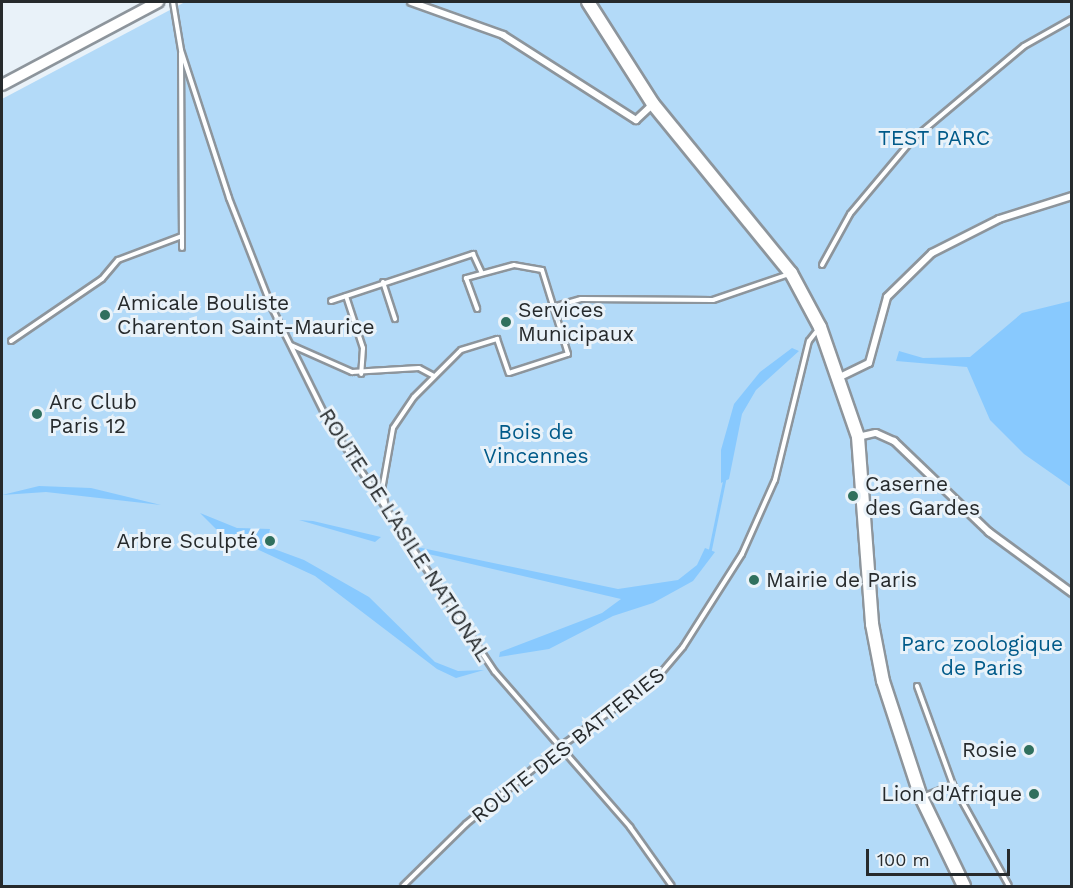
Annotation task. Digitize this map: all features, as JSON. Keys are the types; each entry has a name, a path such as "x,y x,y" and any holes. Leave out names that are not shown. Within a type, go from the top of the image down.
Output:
{"main road":[{"path":"588,2 653,104 791,273 820,327 840,377 858,437 872,624 899,737 921,797 964,886"}],"street":[{"path":"2,85 158,2"},
{"path":"411,2 503,35 636,120 653,104"},
{"path":"840,377 869,363 887,297 932,253 999,219 1071,196"},
{"path":"858,437 876,433 894,441 989,532 1071,593"}],"lane":[{"name":"ROUTE DE L'ASILE NATIONAL","path":"173,2 181,50 229,198 289,344 388,514 495,672 561,746 672,886"},
{"path":"822,265 849,214 912,140 1024,46 1071,19"},
{"path":"181,50 182,248"},
{"path":"11,341 102,279 118,260 182,236"},
{"path":"331,302 383,282 473,254 482,273"},
{"path":"388,514 382,490 393,428 434,376 461,350 497,339 509,373 568,354 542,270 514,265 466,278 477,309"},
{"path":"553,307 581,299 713,300 791,273"},
{"path":"383,282 395,319"},
{"path":"346,296 363,348 361,374"},
{"name":"ROUTE DES BATTERIES","path":"403,886 466,824 561,746 655,680 720,593 775,480 809,341 820,327"},
{"path":"289,344 361,374 419,368 434,376"},
{"path":"917,686 953,785 1009,886"},
{"path":"921,797 953,785"}],"green space":[{"name":"Bois de Vincennes","path":"185,2 1071,2 1071,886 2,886 2,99"}],"water":[{"path":"1071,301 1071,487 1024,454 990,420 967,367 896,361 899,351 923,358 970,357 1022,313"},
{"path":"792,348 799,351 756,390 742,414 729,479 721,483 721,450 734,404 760,372"},
{"path":"39,486 91,488 161,505 46,492 2,495"},
{"path":"200,513 237,528 270,529 266,546 304,560 369,597 435,662 458,671 484,670 456,678 437,669 315,576 218,531"},
{"path":"299,520 313,521 381,537 375,542"},
{"path":"417,547 618,589 678,580 697,565 705,548 715,552 693,581 653,603 613,616 549,649 499,657 500,652 602,613 621,599 420,552"}],"waterway":[{"path":"709,554 724,481"}],"place":[{"name":"Amicale Bouliste Charenton Saint-Maurice","path":"105,315"},
{"name":"Services Municipaux","path":"506,322"},
{"name":"Arc Club Paris 12","path":"37,414"},
{"name":"Caserne des Gardes","path":"853,496"},
{"name":"Arbre Sculpté","path":"270,541"},
{"name":"Mairie de Paris","path":"754,580"},
{"name":"Rosie","path":"1029,750"},
{"name":"Lion d'Afrique","path":"1034,794"}],"park label":[{"name":"TEST PARC","path":"934,138"},
{"name":"Parc zoologique de Paris","path":"982,656"}]}
